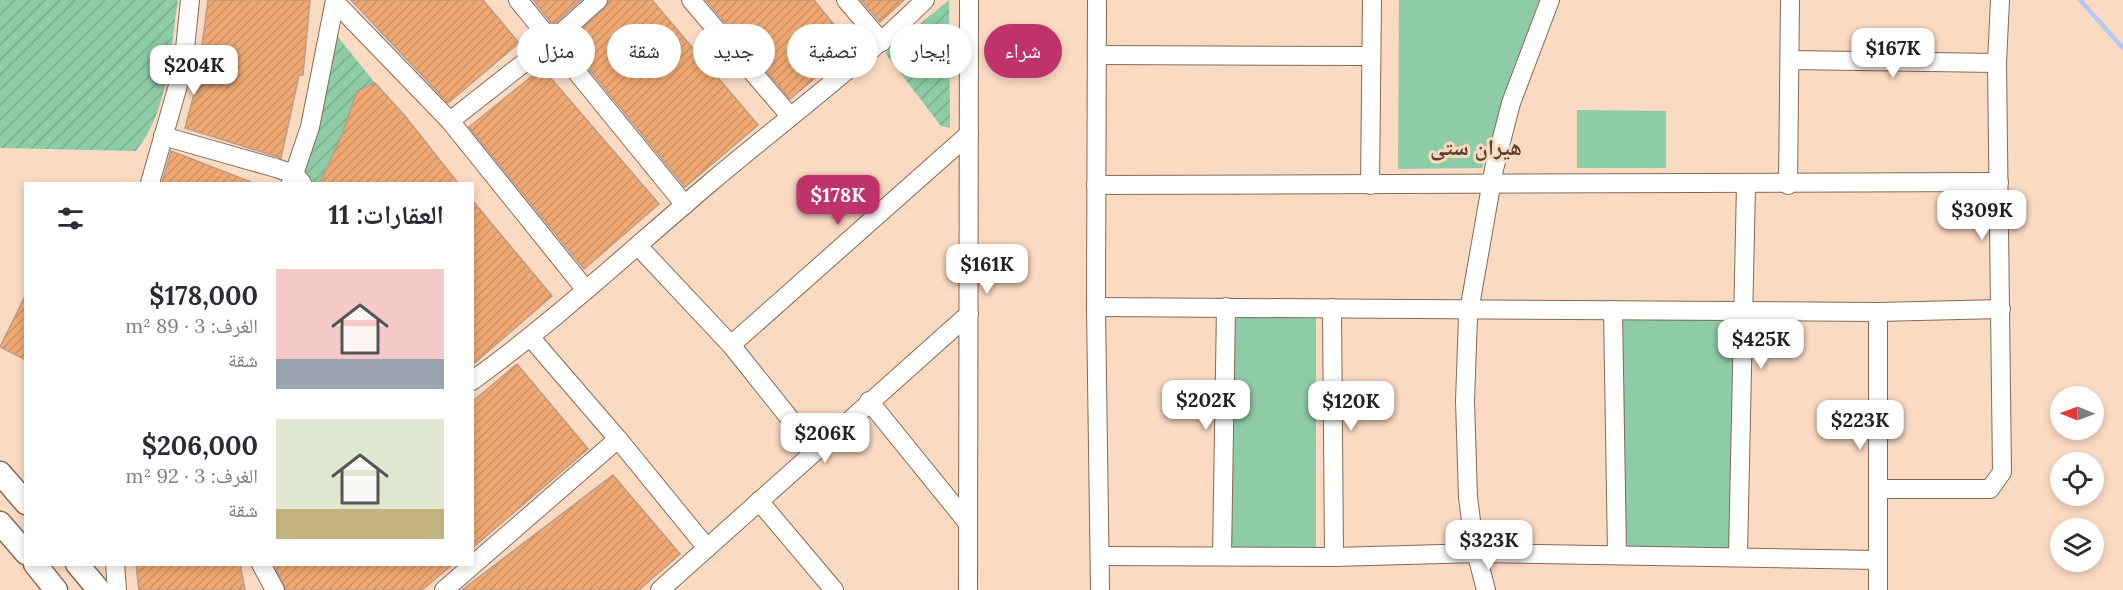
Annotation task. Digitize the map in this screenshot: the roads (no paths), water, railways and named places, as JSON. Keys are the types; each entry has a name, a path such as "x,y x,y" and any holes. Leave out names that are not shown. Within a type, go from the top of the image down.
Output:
{"street":[{"path":"150,182 183,68 190,0"},
{"path":"518,0 539,24"},
{"path":"571,24 598,0"},
{"path":"691,0 790,116"},
{"path":"846,0 882,42"},
{"path":"474,380 531,338 685,204 882,42 925,0"},
{"path":"968,590 969,0"},
{"path":"1097,0 1096,307 1100,590"},
{"path":"1370,185 1372,0"},
{"path":"1486,590 1474,544 1468,497 1465,448 1468,317 1491,185 1511,103 1550,0"},
{"path":"1788,185 1790,0"},
{"path":"1878,489 1990,489 2002,472 1997,63 2000,0"},
{"path":"163,136 296,180 310,127 335,1"},
{"path":"335,1 450,121 586,290"},
{"path":"1096,55 1371,56"},
{"path":"1790,60 1997,63"},
{"path":"450,121 517,68"},
{"path":"584,78 685,204"},
{"path":"731,345 969,134"},
{"path":"1096,185 1788,185 2000,182"},
{"path":"1738,555 1746,185"},
{"path":"639,246 731,345 815,450"},
{"path":"1096,307 1878,312 2001,309"},
{"path":"1222,555 1226,307"},
{"path":"1332,308 1334,557"},
{"path":"1612,310 1617,554"},
{"path":"1878,312 1878,590"},
{"path":"660,590 969,314"},
{"path":"531,338 618,439 707,548"},
{"path":"869,401 967,522"},
{"path":"474,564 618,439"},
{"path":"0,473 24,501"},
{"path":"759,501 834,590"},
{"path":"0,523 24,551"},
{"path":"1100,556 1334,557 1617,554 1878,560"},
{"path":"37,566 56,590"},
{"path":"79,566 99,590"},
{"path":"115,566 117,590"},
{"path":"262,566 275,590"},
{"path":"444,590 472,566"}],"waterway":[{"path":"2080,0 2123,48"}],"district":[{"name":"هیران ستی","path":"1476,147"}]}
